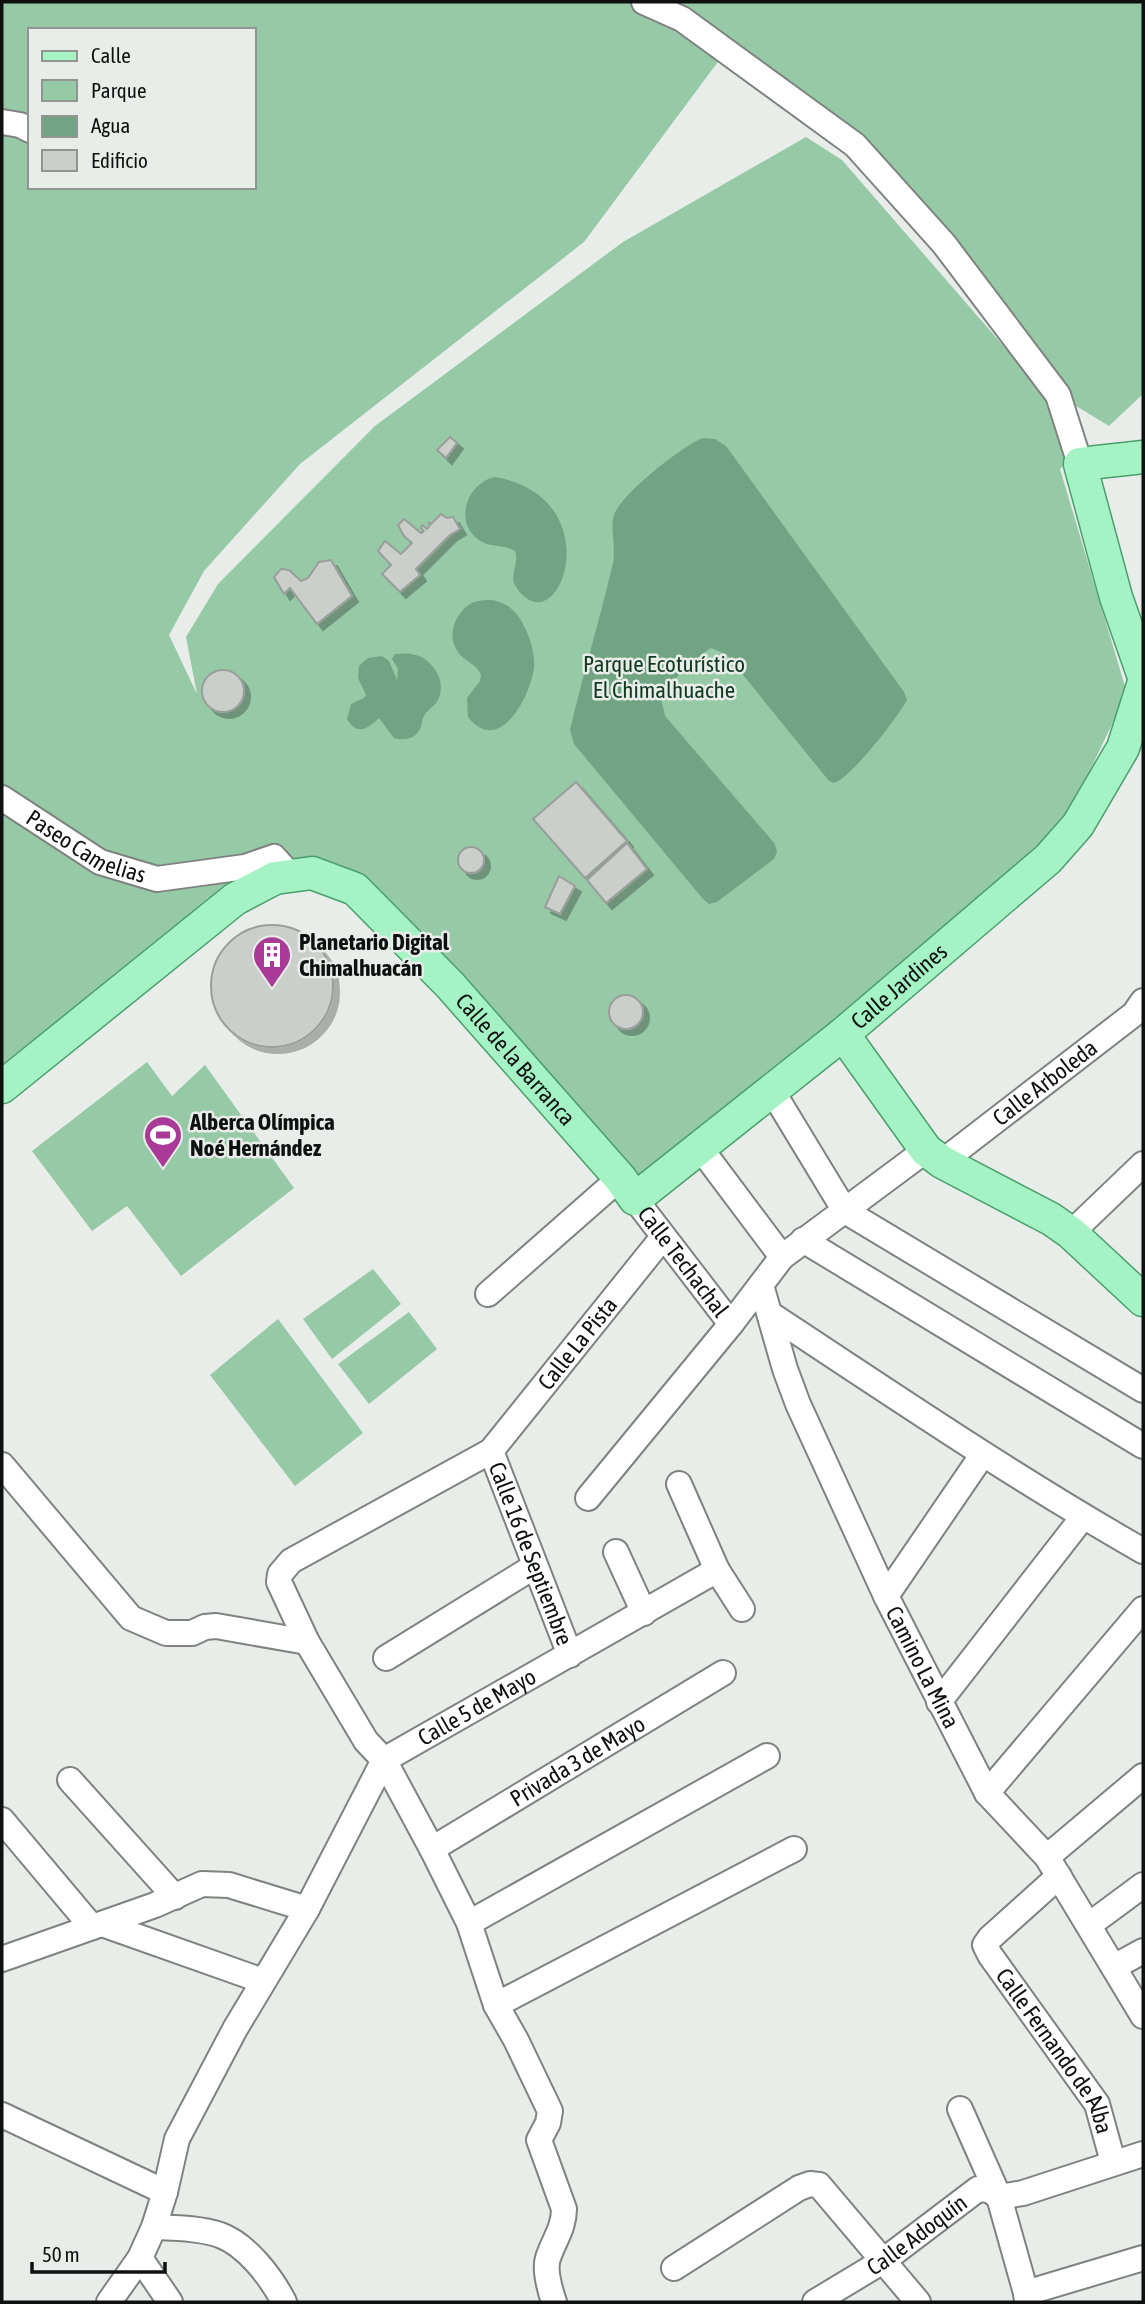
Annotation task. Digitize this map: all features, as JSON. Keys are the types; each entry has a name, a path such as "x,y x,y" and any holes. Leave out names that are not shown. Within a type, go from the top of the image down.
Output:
{"main road":[{"path":"1143,457 1080,464 1116,597 1143,674"},
{"name":"Calle Jardines","path":"1143,685 1123,748 1078,825 1026,879 843,1034 934,1156 1072,1233 1143,1300"},
{"name":"Calle de la Barranca","path":"2,1087 236,899 275,878 312,873 355,889 450,985 628,1189"},
{"path":"628,1189 701,1149 771,1089 843,1034"}],"street":[{"path":"644,2 682,19 855,145 944,244 1058,395 1080,464"},
{"path":"2,122 28,129"},
{"name":"Paseo Camelias","path":"2,798 100,862 157,878 245,867 274,857 291,876"},
{"name":"Calle Arboleda","path":"589,1498 782,1257 845,1211 934,1156 1134,1014 1143,1000"},
{"path":"771,1089 845,1211 1143,1390"},
{"path":"701,1149 782,1257"},
{"path":"1072,1233 1143,1164"},
{"path":"488,1294 628,1189"},
{"name":"Calle Techachal","path":"628,1189 731,1324"},
{"name":"Calle La Pista","path":"491,1451 663,1237"},
{"path":"803,1240 1143,1446"},
{"name":"Camino La Mina","path":"761,1285 798,1404 939,1702 987,1793 1053,1866 1143,2016"},
{"path":"770,1314 983,1454 1143,1551"},
{"path":"491,1451 291,1561 280,1574 279,1581 307,1642 366,1741 384,1760 432,1849 469,1923 496,2005 550,2111 548,2123 539,2140 564,2209 564,2221 547,2260 554,2302"},
{"name":"Calle 16 de Septiembre","path":"491,1451 570,1656"},
{"path":"887,1596 983,1454"},
{"path":"2,1465 131,1618 166,1633 192,1633 205,1627 216,1626 307,1642"},
{"path":"679,1484 717,1570 742,1609"},
{"path":"939,1702 1083,1517"},
{"path":"616,1552 644,1613"},
{"path":"386,1658 535,1566"},
{"name":"Calle 5 de Mayo","path":"384,1760 717,1570"},
{"path":"987,1793 1143,1609"},
{"name":"Privada 3 de Mayo","path":"432,1849 723,1672"},
{"path":"469,1923 767,1756"},
{"path":"108,2302 140,2259 154,2227 177,2139 263,1981 307,1909 384,1760"},
{"path":"1053,1866 1143,1776"},
{"path":"70,1780 175,1896"},
{"path":"2,1820 97,1926 263,1981"},
{"path":"496,2005 794,1849"},
{"name":"Calle Fernando de Alba","path":"1053,1866 985,1945 1097,2104 1113,2162"},
{"path":"2,1959 97,1926 202,1884 229,1885 307,1909"},
{"path":"1089,1925 1143,1885"},
{"path":"1114,1967 1143,1951"},
{"path":"960,2109 999,2197 1027,2298 1143,2258"},
{"path":"2,2115 165,2192"},
{"name":"Calle Adoquín","path":"815,2302 883,2261 978,2189 989,2190 999,2197 1023,2193 1143,2154"},
{"path":"674,2268 799,2188 810,2184 819,2185 918,2302"},
{"path":"154,2227 208,2232 221,2235 241,2246 284,2302"},
{"path":"140,2259 170,2302"}],"green space":[{"name":"Parque Ecoturístico El Chimalhuache","path":"2,2 1143,2 1143,394 1109,426 1058,395 855,145 726,51 584,242 300,464 204,571 169,635 197,694 186,637 218,584 375,426 623,242 806,137 842,160 1086,441 1060,469 1127,693 1070,812 1039,850 646,1183 335,879 292,873 2,1075"},
{"name":"Alberca Olímpica Noé Hernández","path":"147,1062 172,1096 205,1065 294,1188 181,1276 127,1206 92,1231 32,1151"},
{"path":"373,1269 401,1304 332,1359 303,1319"},
{"path":"409,1312 437,1349 369,1404 338,1364"},
{"path":"278,1319 363,1433 295,1486 210,1375"}],"water":[{"path":"703,438 715,439 726,446 904,692 907,700 862,759 842,779 834,783 829,781 726,654 711,648 676,677 661,698 665,716 775,844 777,852 774,859 717,902 709,904 574,744 570,730 613,563 614,515 628,495 653,472 681,450"},
{"path":"495,477 532,490 554,512 565,538 566,564 559,585 547,599 532,601 516,587 513,578 515,551 479,540 467,523 465,514 471,495 485,481"},
{"path":"481,600 492,600 507,606 518,616 530,641 534,667 527,693 512,718 491,730 480,728 468,717 467,698 480,681 481,675 454,646 453,632 456,619 465,608"},
{"path":"395,654 411,654 425,659 436,671 441,685 438,700 424,716 419,731 406,739 394,738 379,718 363,729 355,728 347,719 351,704 366,695 358,678 359,666 368,658 382,656 389,661 397,680 398,669 392,659"}],"building":[{"path":"450,437 457,443 446,458 437,450"},
{"path":"441,514 447,518 453,517 460,529 450,535 416,569 420,575 400,592 382,574 391,565 378,551 385,541 401,554 412,543 398,525 404,519 421,533 424,531 422,525 427,529 430,525 428,522 431,524"},
{"path":"331,560 352,596 317,624 290,588 284,594 274,577 281,569 289,570 301,581 308,578 319,562"},
{"path":"223,670 238,676 244,691 238,706 223,712 208,706 202,691 208,676"},
{"path":"576,782 627,841 585,878 533,819"},
{"path":"627,843 647,869 606,903 587,880"},
{"path":"471,847 480,851 484,860 480,869 471,873 462,869 458,860 462,851"},
{"path":"559,876 575,886 560,914 545,907"},
{"name":"Planetario Digital Chimalhuacán","path":"272,925 295,930 315,943 328,963 333,986 328,1009 315,1029 295,1042 272,1047 249,1042 229,1029 216,1009 211,986 216,963 229,943 249,930"},
{"path":"626,995 638,1000 643,1012 638,1024 626,1029 614,1024 609,1012 614,1000"}],"place":[{"name":"Planetario Digital Chimalhuacán","path":"272,989"},
{"name":"Alberca Olímpica Noé Hernández","path":"163,1169"}]}
